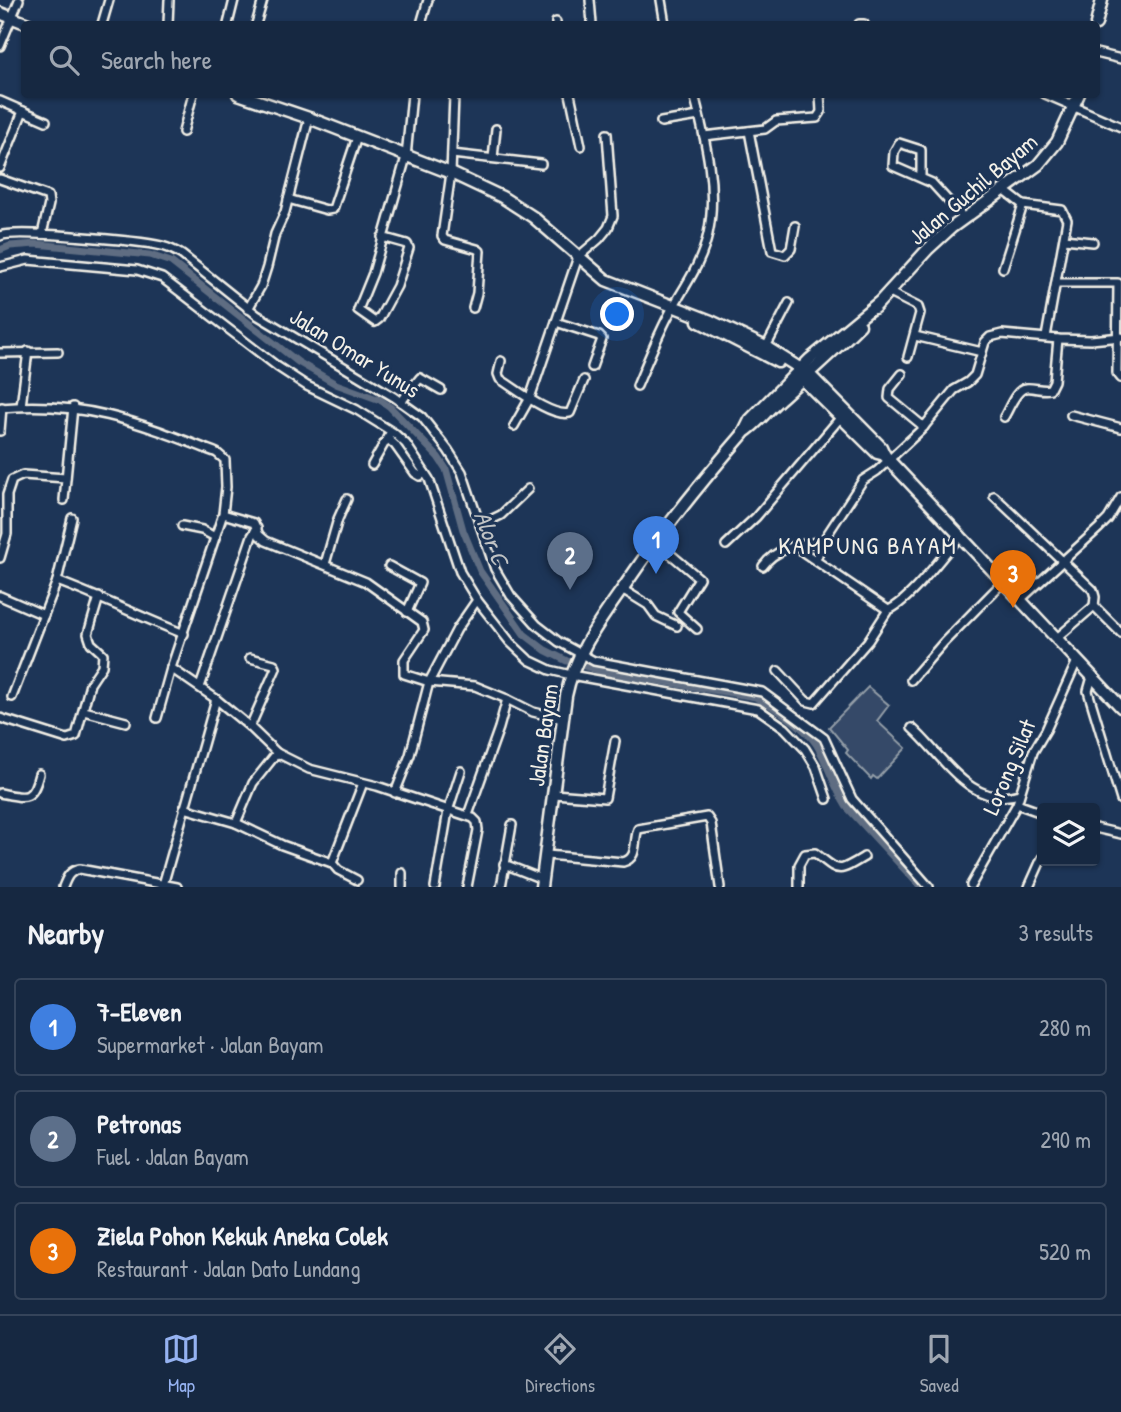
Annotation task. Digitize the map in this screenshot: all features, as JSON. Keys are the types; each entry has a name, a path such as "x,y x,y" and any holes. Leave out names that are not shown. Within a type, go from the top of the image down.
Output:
{"main road":[{"path":"1097,21 1102,0"},
{"path":"0,13 21,21"},
{"path":"251,98 451,173 518,206 607,280 711,321 766,347 776,357 784,376 774,399"},
{"name":"Jalan Guchil Bayam","path":"803,374 833,352 928,249 964,218 1005,191 1048,155 1078,98"},
{"name":"Jalan Guchil Bayam","path":"803,374 810,359 878,303"},
{"path":"677,309 708,327 776,357 803,374 881,447 887,458 1121,707"},
{"path":"833,352 821,375 826,395 841,417 877,453 887,458"},
{"path":"776,357 810,359"},
{"name":"Jalan Bayam","path":"542,883 563,719 572,673 579,657 655,541 743,433 754,427 774,399 803,374"},
{"path":"774,399 805,389 826,395"}],"street":[{"path":"0,46 19,0"},
{"path":"103,21 109,0"},
{"path":"169,0 169,21"},
{"path":"229,21 234,0"},
{"path":"257,21 263,0"},
{"path":"422,21 428,0"},
{"path":"590,0 592,21"},
{"path":"661,0 664,21"},
{"path":"1100,54 1121,58"},
{"path":"183,132 192,98"},
{"path":"382,237 407,244 409,248 397,286 379,319 372,321 358,310 373,273 382,237 406,157 412,98"},
{"path":"454,98 451,173 442,236 445,240 480,251 477,293 473,308"},
{"path":"571,98 581,146"},
{"path":"636,386 695,272 708,233 711,197 704,136 695,98"},
{"path":"704,136 765,129 776,121 817,118 821,112 820,98"},
{"path":"1053,98 1121,127"},
{"path":"0,101 46,121"},
{"path":"0,168 23,111"},
{"path":"661,122 699,116"},
{"path":"248,309 261,286 309,118"},
{"path":"493,158 496,129"},
{"path":"749,131 772,251 785,255 791,249 795,226"},
{"path":"513,426 530,398 578,257 599,239 613,216 607,134"},
{"path":"288,199 332,209 357,137"},
{"path":"921,178 921,150 899,143 894,152 893,166 932,183 964,218"},
{"path":"452,153 541,164"},
{"path":"0,179 48,196 50,202 42,234"},
{"path":"1005,191 1023,205 1062,210 1067,220 1046,337"},
{"path":"1003,268 1023,205"},
{"name":"Jalan Omar Yunus","path":"0,236 6,233 42,234 171,249 248,309 401,402 422,417 448,450 470,491 495,569 512,596 537,625 579,657 762,692 824,738 852,799 929,887"},
{"path":"1064,239 1093,242"},
{"path":"0,267 28,260 137,270 162,278 278,367 307,386 357,410 405,444 425,473 438,501 460,572 477,600 510,642 529,660 550,670 758,709 785,728 806,749 816,767 827,799"},
{"path":"1056,283 1118,283 1120,337 1117,373 1121,378"},
{"path":"888,292 918,307 920,313 908,357"},
{"path":"766,347 789,303"},
{"path":"556,322 603,339 592,367"},
{"path":"816,561 823,541 863,480 924,427 954,390 975,375 985,342 990,337 1002,334 1091,340 1120,337"},
{"path":"915,336 982,352"},
{"path":"1004,417 1020,391 1026,388 1044,391 1050,389 1054,381 1058,339"},
{"path":"21,406 28,351"},
{"path":"0,353 58,352"},
{"path":"501,361 498,378 548,409 566,415 570,413 584,380"},
{"path":"902,374 890,389 889,398 924,427"},
{"path":"401,402 421,378 441,390"},
{"path":"0,431 1,407 73,407 151,427 223,456 226,487 223,514 171,668 158,718"},
{"path":"64,500 73,407"},
{"path":"1070,415 1121,428"},
{"path":"726,545 756,517 841,417"},
{"path":"372,466 389,435"},
{"path":"0,558 9,517 6,495 12,480 23,475 66,478"},
{"path":"480,525 501,515 528,489"},
{"path":"994,496 1093,590 1094,606 1056,639"},
{"path":"1020,600 1108,519 1121,497"},
{"path":"325,564 338,519 348,499"},
{"path":"223,514 254,523 259,535 266,541 366,582 422,622 424,630 404,660 404,674 429,682 475,686 533,712 563,719"},
{"path":"12,697 57,581 72,518"},
{"path":"182,526 202,530 215,537"},
{"path":"200,687 257,528"},
{"path":"778,671 806,701 814,703 867,641 888,610 912,591 960,536"},
{"path":"655,541 699,578 678,612 697,629"},
{"path":"763,566 775,553 823,541"},
{"path":"799,545 803,552 888,610"},
{"path":"389,566 420,583 407,612"},
{"path":"57,581 184,634"},
{"path":"911,680 1004,581"},
{"path":"622,589 648,605 656,616 666,623 677,626"},
{"path":"0,596 44,615"},
{"path":"1,719 71,739 78,733 90,684 103,659 103,654 91,643 88,635 99,597"},
{"path":"395,793 410,755 429,682 457,629 477,600"},
{"path":"1094,606 1121,633"},
{"path":"250,658 274,664 276,668 250,727"},
{"name":"Lorong Silat","path":"971,885 1017,804 1033,752 1046,730 1077,661"},
{"path":"171,668 216,699 277,753 309,769 468,815 477,822 478,830 467,887"},
{"path":"1092,677 1088,691 1121,800"},
{"path":"163,885 216,699"},
{"path":"468,815 507,699"},
{"path":"84,712 126,722"},
{"path":"912,727 930,743 946,765 967,783 999,797 1020,794"},
{"path":"554,794 601,800 605,798 615,741"},
{"path":"236,823 253,783 277,753"},
{"path":"435,887 448,811 461,771"},
{"path":"0,793 29,796 35,790 39,775"},
{"path":"332,863 363,783"},
{"path":"1017,804 1037,811"},
{"path":"184,807 236,823 282,845 332,863 338,870 357,880"},
{"path":"547,855 611,861 630,860 634,856 638,829 707,817 711,823 720,887"},
{"path":"501,887 512,825"},
{"path":"1100,829 1121,834"},
{"path":"799,887 799,865 805,854 815,853 835,869 841,870 864,857"},
{"path":"503,864 542,883"},
{"path":"1029,887 1038,866"},
{"path":"63,887 68,875 73,870 80,869 177,887"},
{"path":"402,873 402,887"}],"shaded area":[{"path":"868,687 889,705 877,721 906,748 877,779 873,776 871,779 846,753 848,750 829,727"}],"waterway":[{"name":"Alor C","path":"0,250 10,246 36,244 150,255 171,262 298,362 336,384 380,400 438,457 446,469 463,530 480,571 524,634 545,650 567,661 600,671 755,697 790,718 818,747 846,806 921,887"}],"place":[{"name":"7-Eleven","path":"656,574"},
{"name":"Petronas","path":"570,590"},
{"name":"Ziela Pohon Kekuk Aneka Colek","path":"1013,608"}],"district":[{"name":"KAMPUNG BAYAM","path":"868,546"}]}
